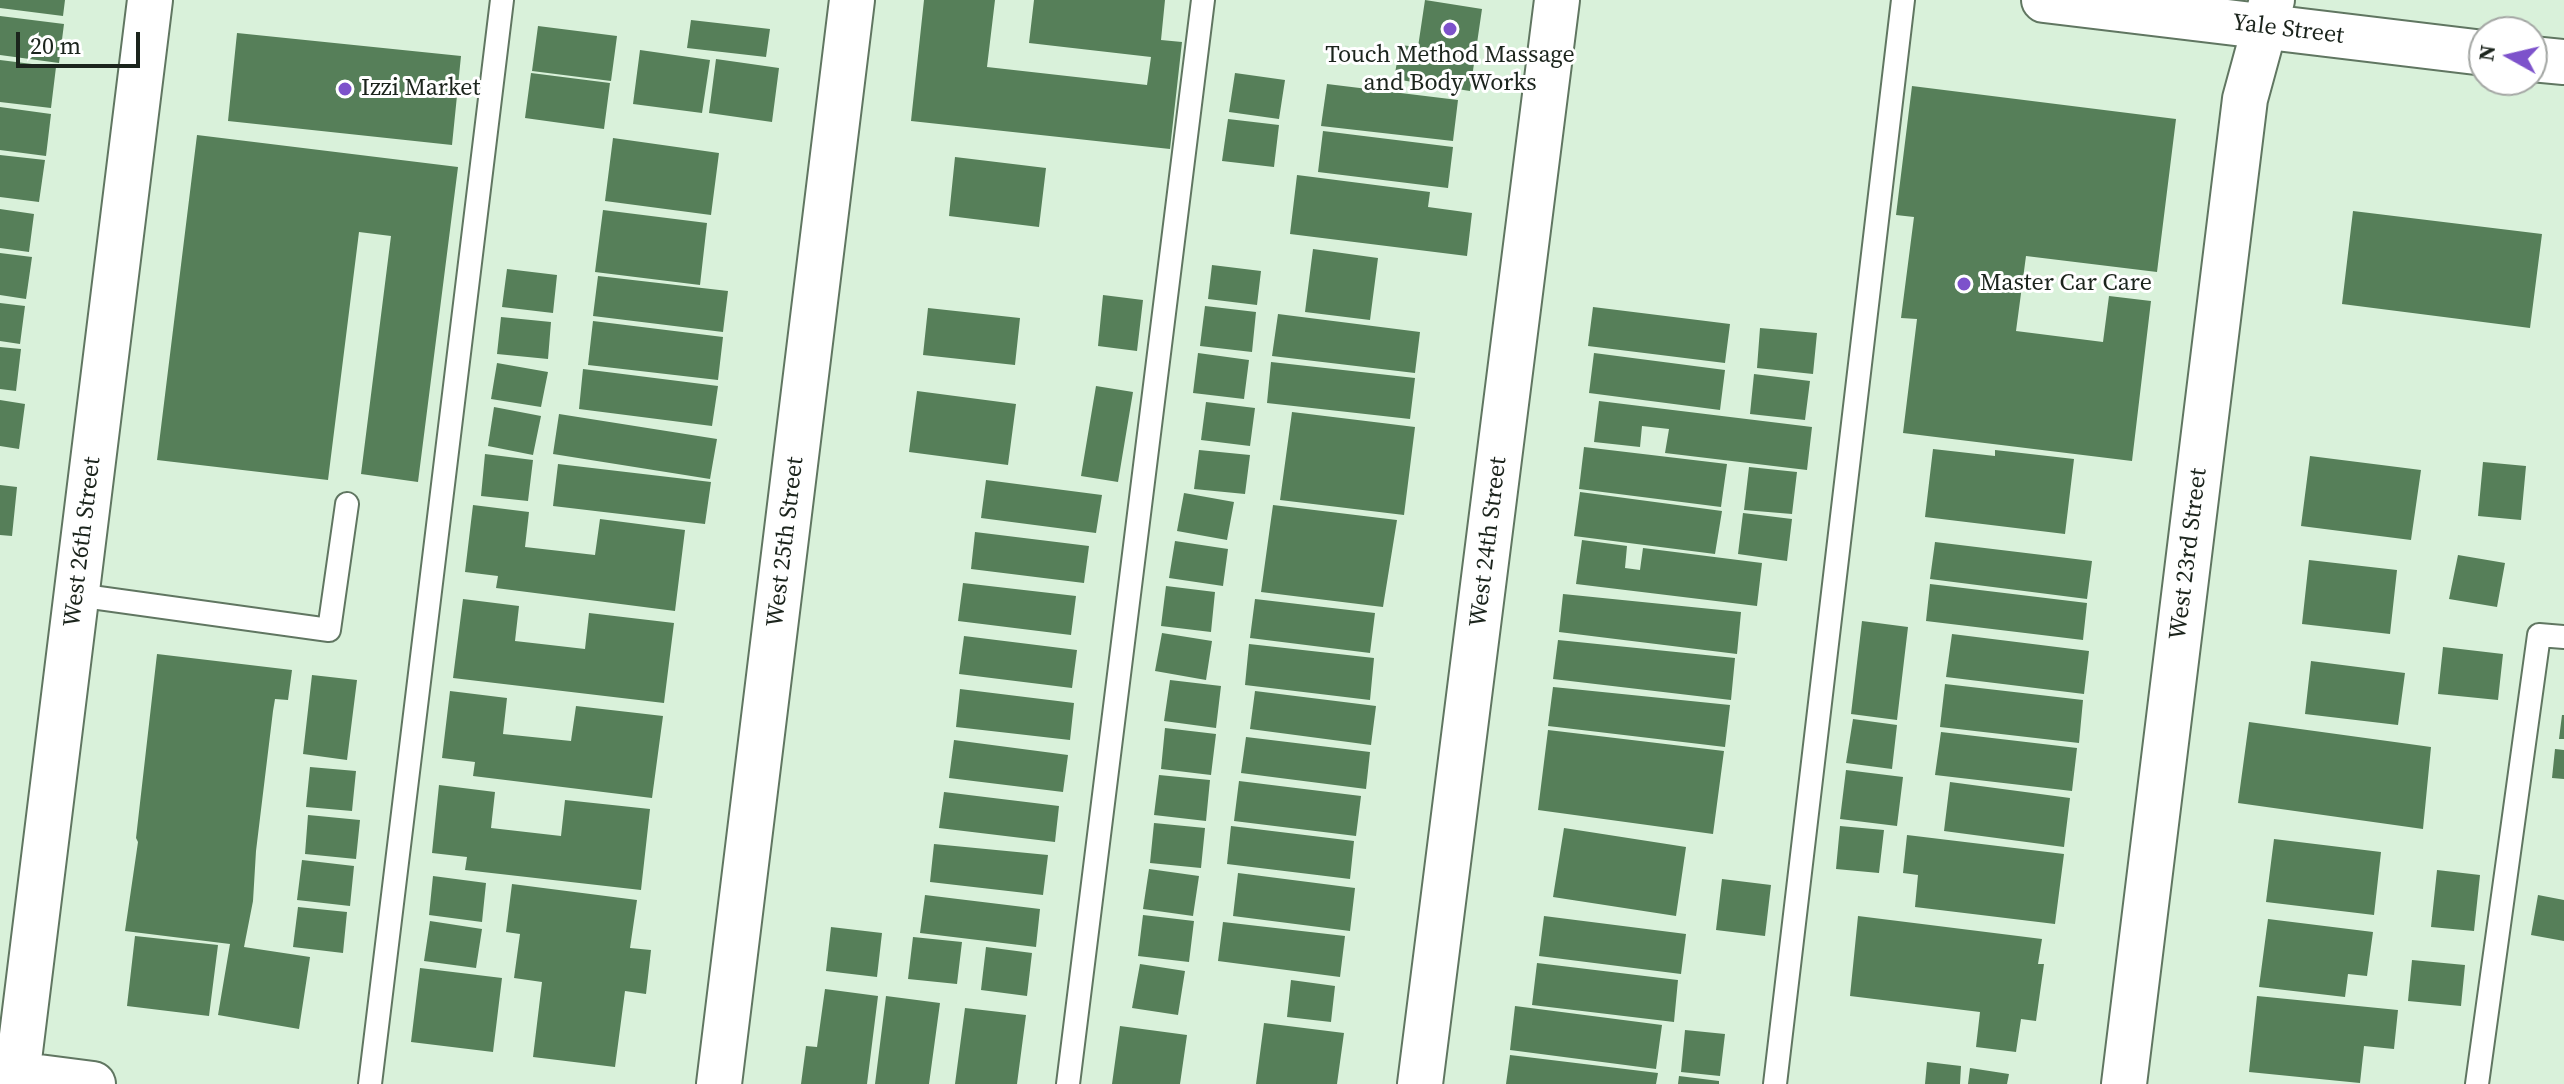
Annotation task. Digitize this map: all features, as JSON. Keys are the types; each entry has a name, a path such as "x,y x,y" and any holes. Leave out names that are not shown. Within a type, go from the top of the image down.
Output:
{"street":[{"name":"West 26th Street","path":"11,1077 77,595 150,0"},
{"name":"West 25th Street","path":"719,1084 852,0"},
{"name":"West 24th Street","path":"1420,1084 1557,0"},
{"name":"Yale Street","path":"2044,0 2268,13 2468,50"},
{"name":"West 23rd Street","path":"2124,1084 2245,99 2268,13"},
{"path":"11,1077 93,1084"}],"lane":[{"path":"370,1084 502,0"},
{"path":"1068,1084 1203,0"},
{"path":"1775,1084 1903,0"},
{"path":"77,595 329,630 347,504"},
{"path":"2477,1084 2539,635 2564,637"}],"building":[{"path":"0,0 65,0 63,16 0,8"},
{"path":"924,0 995,0 987,67 1147,85 1151,57 1029,43 1034,0 1165,0 1161,40 1182,42 1170,149 911,121"},
{"path":"1425,0 1482,9 1470,91 1394,79 1400,45 1418,47"},
{"path":"0,16 64,24 59,63 0,55"},
{"path":"691,20 770,29 766,57 687,48"},
{"path":"538,26 617,36 611,81 532,71"},
{"name":"Izzi Market","path":"237,33 461,56 452,145 228,121"},
{"path":"640,50 710,60 702,113 633,104"},
{"path":"716,59 779,68 772,122 709,113"},
{"path":"0,60 56,67 51,108 0,102"},
{"path":"531,73 610,83 604,129 525,118"},
{"path":"1235,73 1285,80 1279,119 1229,112"},
{"path":"1327,84 1458,100 1453,141 1321,126"},
{"name":"Master Car Care","path":"1912,86 2176,119 2157,272 2026,256 2016,331 2103,342 2109,296 2151,301 2132,461 1903,433 1917,319 1901,318 1914,217 1896,215"},
{"path":"0,107 51,114 46,156 0,150"},
{"path":"1228,119 1279,125 1274,167 1222,161"},
{"path":"1323,131 1453,147 1448,188 1318,172"},
{"path":"197,135 458,167 418,482 361,474 391,236 359,232 328,480 157,460"},
{"path":"613,138 719,153 711,215 605,201"},
{"path":"0,155 45,160 39,202 0,197"},
{"path":"955,157 1046,168 1039,227 949,216"},
{"path":"1297,175 1430,192 1428,207 1472,213 1467,256 1290,234"},
{"path":"0,209 34,214 29,252 0,248"},
{"path":"603,210 707,223 700,285 595,272"},
{"path":"2353,211 2542,234 2530,328 2342,304"},
{"path":"1313,249 1378,258 1370,320 1305,312"},
{"path":"0,253 32,257 26,299 0,295"},
{"path":"1212,265 1261,271 1257,305 1208,299"},
{"path":"507,269 557,275 553,313 502,307"},
{"path":"598,276 728,291 723,332 593,316"},
{"path":"1103,295 1143,300 1137,351 1098,346"},
{"path":"0,303 25,306 20,344 0,341"},
{"path":"1205,306 1256,312 1252,352 1200,346"},
{"path":"1593,307 1730,324 1725,363 1588,346"},
{"path":"928,308 1020,318 1015,365 923,355"},
{"path":"1278,314 1420,332 1415,373 1272,356"},
{"path":"501,317 551,322 548,359 497,354"},
{"path":"593,321 723,337 718,380 588,365"},
{"path":"1760,328 1817,333 1813,374 1757,368"},
{"path":"0,347 21,349 16,391 0,389"},
{"path":"1198,353 1249,360 1244,399 1193,393"},
{"path":"1594,353 1725,370 1720,410 1589,393"},
{"path":"1271,362 1415,378 1410,419 1267,403"},
{"path":"497,363 548,372 541,407 491,399"},
{"path":"583,369 718,386 712,426 579,409"},
{"path":"1754,374 1810,381 1805,420 1750,414"},
{"path":"1096,386 1133,392 1118,482 1081,476"},
{"path":"917,391 1016,404 1008,465 909,452"},
{"path":"0,400 25,404 19,449 0,446"},
{"path":"1599,401 1812,427 1807,470 1665,453 1669,429 1642,426 1640,447 1594,442"},
{"path":"1206,402 1255,408 1250,446 1201,440"},
{"path":"494,407 541,416 533,455 488,446"},
{"path":"1292,412 1415,427 1404,515 1280,500"},
{"path":"559,414 717,439 710,479 553,454"},
{"path":"1584,447 1727,464 1721,507 1579,489"},
{"path":"1933,449 1995,456 1995,450 2074,459 2065,534 1925,517"},
{"path":"1199,450 1250,455 1245,494 1194,489"},
{"path":"485,454 533,460 528,501 481,496"},
{"path":"2310,456 2421,470 2411,540 2301,526"},
{"path":"2483,462 2526,466 2521,520 2478,516"},
{"path":"558,464 711,482 705,524 553,506"},
{"path":"1749,467 1797,472 1792,514 1744,510"},
{"path":"986,480 1102,495 1096,533 981,518"},
{"path":"0,485 17,487 12,536 0,535"},
{"path":"1580,492 1722,511 1715,554 1574,536"},
{"path":"1184,493 1234,502 1227,540 1177,531"},
{"path":"473,505 529,512 525,547 595,555 600,519 685,530 675,611 496,588 498,576 465,572"},
{"path":"1273,505 1397,520 1383,607 1261,592"},
{"path":"1743,513 1792,519 1787,561 1738,554"},
{"path":"975,532 1089,546 1084,583 971,569"},
{"path":"1582,540 1627,546 1625,568 1640,570 1643,548 1762,563 1757,606 1576,584"},
{"path":"1175,541 1228,549 1223,586 1169,578"},
{"path":"1935,542 2092,561 2087,599 1930,579"},
{"path":"2458,555 2505,563 2497,607 2449,599"},
{"path":"2309,560 2397,570 2390,634 2302,624"},
{"path":"963,583 1076,596 1071,635 958,621"},
{"path":"1930,584 2087,603 2083,640 1926,621"},
{"path":"1166,586 1215,592 1211,632 1161,626"},
{"path":"1563,594 1741,612 1737,654 1559,632"},
{"path":"463,599 519,606 515,641 585,649 589,613 674,623 664,703 453,678"},
{"path":"1255,599 1375,613 1370,653 1250,638"},
{"path":"1862,621 1908,627 1897,720 1851,714"},
{"path":"1162,633 1212,641 1206,680 1155,671"},
{"path":"1952,634 2089,651 2084,694 1946,677"},
{"path":"964,636 1077,650 1072,688 959,674"},
{"path":"1558,640 1735,658 1731,700 1553,679"},
{"path":"1249,644 1374,658 1370,700 1245,685"},
{"path":"2443,647 2503,654 2498,700 2438,694"},
{"path":"157,654 292,670 288,700 275,699 256,851 253,901 244,947 310,957 299,1029 218,1015 230,944 125,931 138,842"},
{"path":"2311,661 2405,673 2398,725 2305,714"},
{"path":"312,675 357,680 347,760 303,754"},
{"path":"1170,680 1221,686 1216,728 1164,721"},
{"path":"1945,684 2083,700 2079,743 1940,727"},
{"path":"1553,687 1730,705 1725,747 1548,726"},
{"path":"960,689 1074,703 1070,740 956,727"},
{"path":"450,691 507,698 503,734 571,741 576,706 663,716 652,798 473,776 475,762 442,758"},
{"path":"1255,691 1376,706 1371,745 1250,729"},
{"path":"2562,715 2564,739 2559,739"},
{"path":"1853,719 1897,725 1892,769 1846,763"},
{"path":"2249,722 2431,747 2423,829 2238,803"},
{"path":"1165,728 1216,734 1211,775 1161,769"},
{"path":"1548,730 1724,751 1713,834 1538,810"},
{"path":"1941,732 2077,748 2072,791 1935,775"},
{"path":"1246,737 1370,752 1366,789 1241,773"},
{"path":"954,740 1068,755 1063,792 949,778"},
{"path":"2555,749 2564,750 2564,779 2552,778"},
{"path":"310,767 356,771 352,811 306,807"},
{"path":"1846,770 1903,777 1897,826 1840,819"},
{"path":"1159,775 1210,780 1206,821 1154,815"},
{"path":"1239,781 1361,796 1356,836 1234,821"},
{"path":"1950,782 2070,798 2064,847 1944,831"},
{"path":"439,785 495,792 491,828 561,836 565,800 650,809 641,890 465,870 467,857 432,853"},
{"path":"944,792 1059,806 1055,842 939,828"},
{"path":"308,815 360,820 356,859 305,854"},
{"path":"1154,823 1205,828 1201,868 1150,863"},
{"path":"1231,826 1354,841 1350,879 1227,864"},
{"path":"1840,826 1884,830 1879,873 1836,869"},
{"path":"1564,828 1686,847 1676,916 1553,897"},
{"path":"1907,835 2064,854 2055,924 1915,907 1918,875 1903,873"},
{"path":"2274,839 2381,852 2374,915 2266,902"},
{"path":"934,844 1048,855 1043,895 930,882"},
{"path":"302,860 354,866 350,906 297,900"},
{"path":"1149,869 1199,876 1193,916 1143,909"},
{"path":"2437,870 2480,875 2474,931 2431,927"},
{"path":"1238,873 1355,888 1350,931 1233,916"},
{"path":"433,876 486,883 482,922 429,915"},
{"path":"1722,879 1771,885 1765,936 1716,930"},
{"path":"512,884 637,900 630,948 651,950 646,994 625,991 615,1067 533,1057 542,982 514,978 520,934 506,932"},
{"path":"925,895 1040,909 1036,947 920,933"},
{"path":"2538,895 2564,900 2564,941 2531,935"},
{"path":"298,907 347,912 343,953 293,947"},
{"path":"1143,915 1194,921 1189,962 1138,956"},
{"path":"1544,916 1686,934 1681,974 1539,956"},
{"path":"1858,916 2042,939 2038,964 2044,964 2036,1021 2021,1019 2016,1052 1976,1047 1980,1012 1850,996"},
{"path":"2268,919 2373,932 2367,976 2348,974 2345,997 2259,987"},
{"path":"430,921 482,929 476,968 424,961"},
{"path":"1223,922 1345,936 1340,977 1218,961"},
{"path":"831,927 882,933 877,977 826,971"},
{"path":"135,936 218,945 209,1016 127,1006"},
{"path":"913,937 962,942 957,984 908,979"},
{"path":"986,947 1032,953 1027,996 981,990"},
{"path":"2412,960 2465,965 2461,1006 2408,1001"},
{"path":"1537,963 1678,980 1674,1022 1532,1005"},
{"path":"1140,964 1185,971 1178,1015 1132,1008"},
{"path":"420,968 502,978 493,1052 411,1042"},
{"path":"1291,980 1335,986 1331,1022 1287,1017"},
{"path":"825,989 878,996 867,1084 801,1084 806,1046 817,1047"},
{"path":"886,996 940,1003 929,1084 875,1084"},
{"path":"2257,996 2398,1010 2394,1049 2364,1046 2360,1083 2249,1072"},
{"path":"1515,1006 1662,1025 1656,1069 1510,1050"},
{"path":"965,1008 1026,1015 1017,1084 955,1084"},
{"path":"1264,1023 1344,1033 1337,1084 1256,1084"},
{"path":"1120,1026 1187,1035 1180,1084 1112,1084"},
{"path":"1685,1030 1725,1034 1720,1076 1681,1072"},
{"path":"1510,1055 1658,1073 1656,1084 1506,1084"},
{"path":"1927,1062 1961,1066 1960,1084 1925,1084"},
{"path":"1970,1068 2009,1074 2007,1084 1968,1084"},
{"path":"1679,1076 1719,1081 1719,1084 1678,1084"}],"place":[{"name":"Touch Method Massage and Body Works","path":"1450,29"},
{"name":"Izzi Market","path":"345,89"},
{"name":"Master Car Care","path":"1964,284"}]}
